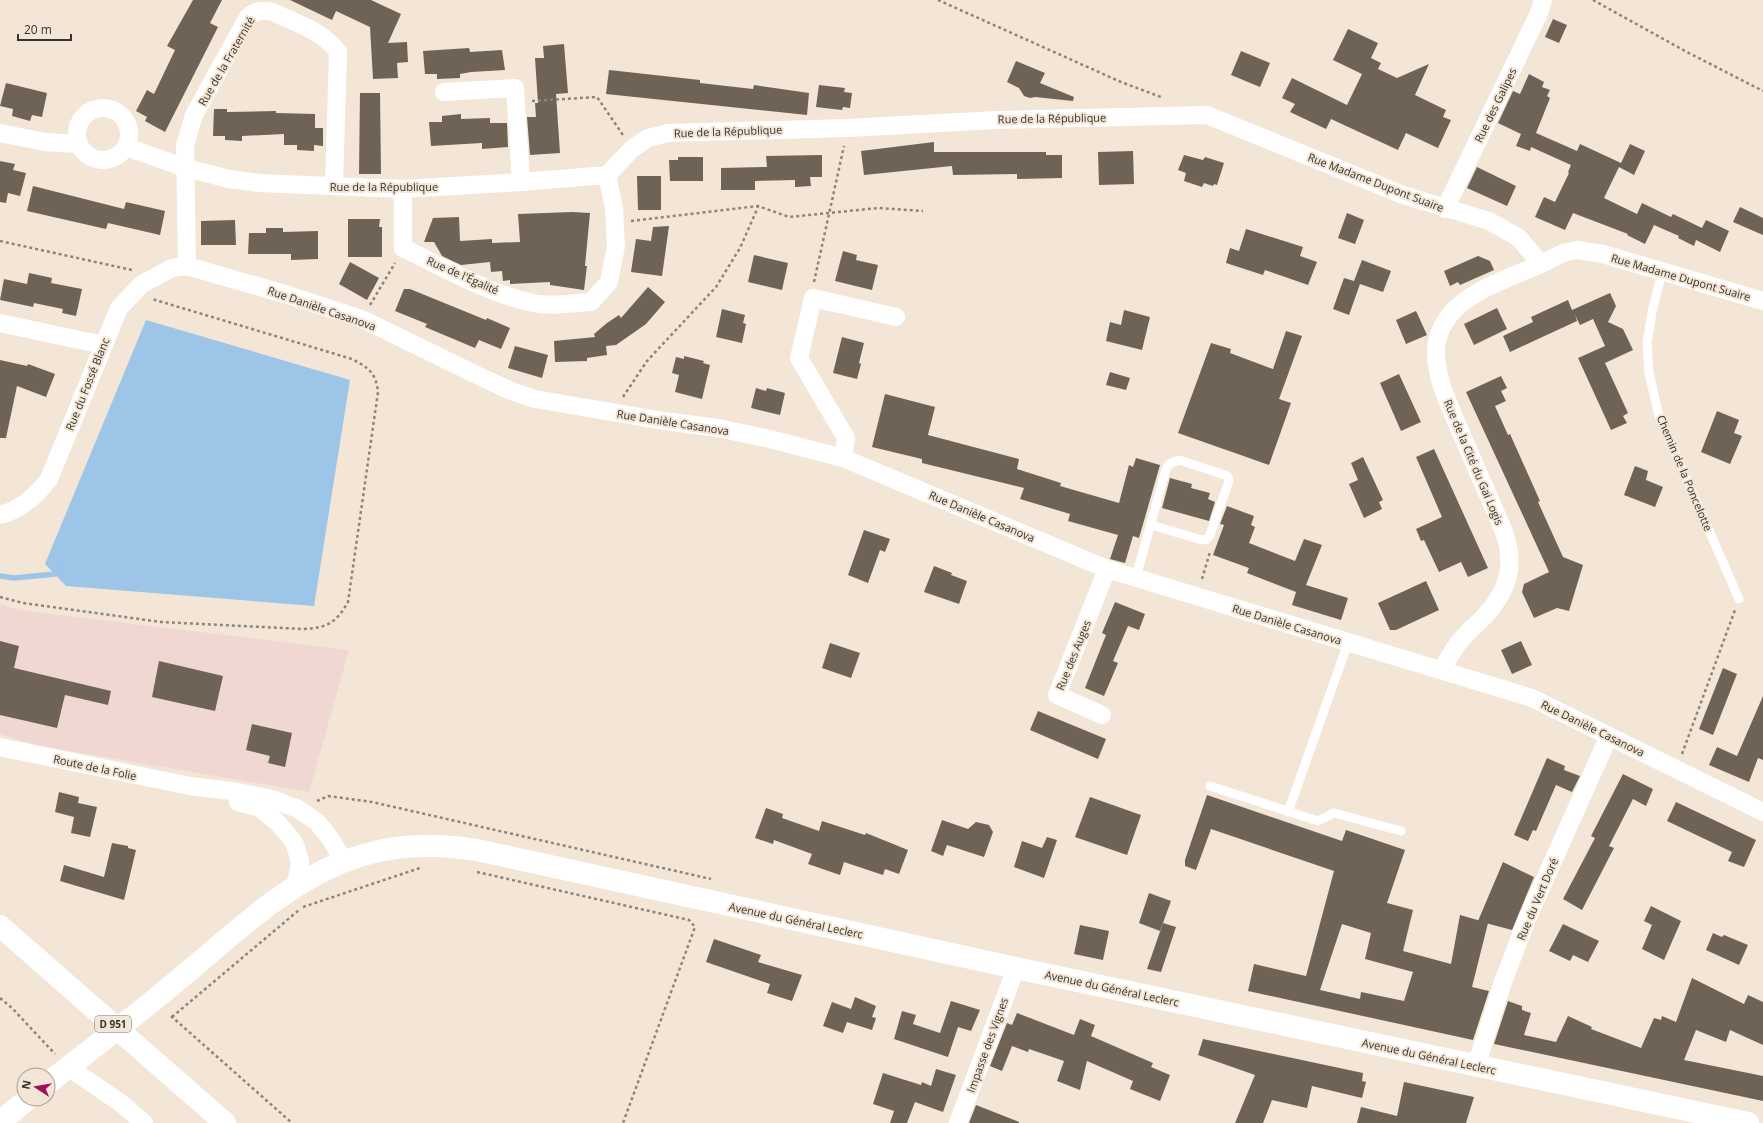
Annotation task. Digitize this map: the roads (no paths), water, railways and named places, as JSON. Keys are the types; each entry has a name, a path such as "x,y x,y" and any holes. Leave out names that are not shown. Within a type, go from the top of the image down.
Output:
{"main road":[{"name":"Avenue du Général Leclerc","path":"56,1077 154,1001 273,901 296,886 336,864 395,847 418,845 448,846 477,850 1016,968 1748,1123"},
{"name":"D 951","path":"0,926 225,1123"},
{"path":"0,1122 18,1107"}],"street":[{"name":"Rue des Galipes","path":"1445,209 1539,14 1543,0"},
{"name":"Rue de la Fraternité","path":"187,266 185,145 194,115 248,17 254,12 264,10 272,12 322,36 331,42 338,52 334,186"},
{"path":"444,92 515,88 521,182"},
{"path":"96,108 104,108 117,112 126,122 129,130 129,139 126,147 121,154 114,159 97,160 89,157 78,144 76,135 77,126 81,118 96,108"},
{"name":"Rue Madame Dupont Suaire","path":"1208,115 1403,195 1445,209 1489,221 1519,238 1541,264 1563,253 1577,250 1603,254 1763,301"},
{"name":"Rue de la République","path":"126,147 186,168 229,179 259,183 403,189 607,175 632,149 648,138 668,132 848,128 996,120 1208,115"},
{"path":"0,133 45,142 78,144"},
{"name":"Rue de l'Égalité","path":"403,189 403,248 489,289 533,304 591,302 609,282 616,246 614,208 607,175"},
{"name":"Rue de la Cité du Gai Logis","path":"1442,670 1452,651 1462,638 1495,604 1507,579 1510,563 1510,548 1449,407 1438,366 1436,349 1439,335 1445,322 1454,310 1465,300 1478,292 1541,264"},
{"name":"Rue du Fossé Blanc","path":"0,515 8,513 30,501 38,494 49,479 119,308 142,284 172,268 187,266"},
{"name":"Rue Danièle Casanova","path":"187,266 288,295 362,319 511,391 535,400 612,413 718,428 770,439 843,458 1107,569 1532,698 1763,812"},
{"path":"843,458 846,438 799,358 813,298 896,317"},
{"path":"0,323 104,345"},
{"name":"Rue des Auges","path":"1102,715 1057,695 1107,569"},
{"name":"Rue du Vert Doré","path":"1476,1066 1527,919 1609,736"},
{"name":"Route de la Folie","path":"0,747 190,786 232,791 272,799 298,809 317,822 330,838 336,864"},
{"name":"Route de la Folie","path":"190,786 260,808 277,822 294,842 300,861 296,886"},
{"name":"Impasse des Vignes","path":"958,1123 1016,968"},
{"path":"68,1067 122,1104 144,1123"}],"lane":[{"name":"Chemin de la Poncelotte","path":"1662,272 1652,312 1647,343 1649,373 1659,416 1739,599"},
{"path":"1136,577 1166,469 1173,461 1179,460 1225,474 1228,477 1229,482 1210,535 1207,539 1202,540 1151,525"},
{"path":"1288,812 1348,643"},
{"path":"1210,786 1318,821 1334,813 1401,831"}],"water":[{"path":"146,320 350,380 314,606 66,586 45,564"}],"waterway":[{"path":"0,576 14,578 55,574 60,570"}]}
